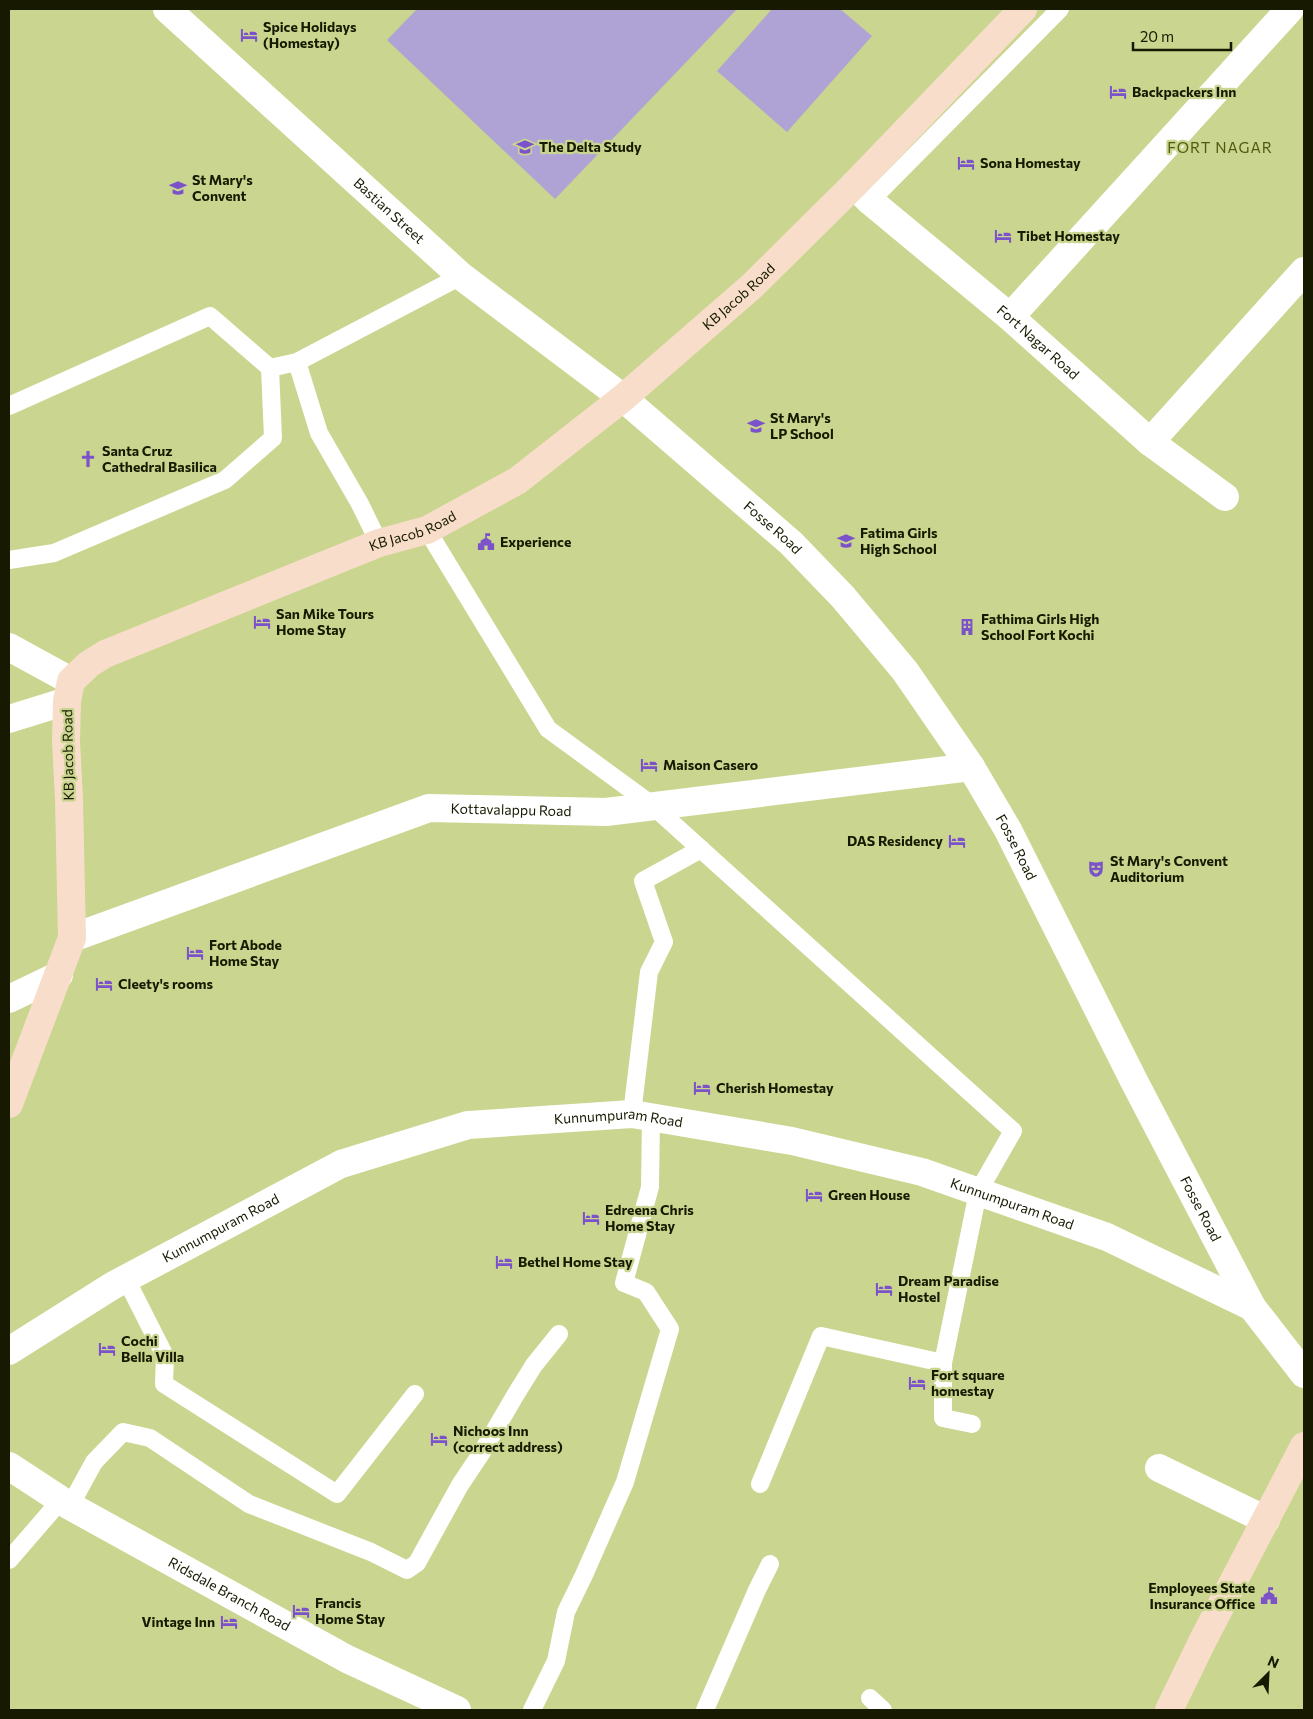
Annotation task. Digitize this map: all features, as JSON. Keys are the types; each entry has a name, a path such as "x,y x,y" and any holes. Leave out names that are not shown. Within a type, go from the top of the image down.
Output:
{"main road":[{"name":"KB Jacob Road","path":"9,1104 72,938 66,741 69,691 89,664 105,654 379,543 427,530 517,481 623,398 862,193 1023,9"},
{"path":"1168,1710 1304,1446"}],"street":[{"name":"Bastian Street","path":"167,9 461,276 623,398"},
{"path":"1010,317 1290,9"},
{"name":"Fort Nagar Road","path":"862,193 1010,317 1150,442 1225,497"},
{"path":"1150,442 1304,271"},
{"name":"Fosse Road","path":"623,398 791,543 843,597 905,671 971,767 1008,830 1135,1083 1252,1307 1304,1374"},
{"path":"9,646 69,691 9,719"},
{"name":"Kottavalappu Road","path":"72,938 429,808 606,812 971,767"},
{"path":"9,999 59,975"},
{"name":"Kunnumpuram Road","path":"9,1351 112,1286 341,1164 468,1125 642,1116 792,1140 922,1172 1107,1238 1252,1307"},
{"name":"Ridsdale Branch Road","path":"9,1466 65,1503 347,1659 457,1710"},
{"path":"1159,1468 1266,1520"}],"lane":[{"path":"862,193 1060,9"},
{"path":"270,368 297,362 461,276"},
{"path":"9,406 210,316 270,368 273,438 226,480 54,553 9,560"},
{"path":"297,362 320,434 360,504 379,543"},
{"path":"427,530 548,730 652,805 1013,1131 978,1192 943,1363 943,1418 972,1424"},
{"path":"532,1710 556,1661 566,1612 625,1482 670,1329 646,1292 624,1283 650,1187 642,1116 648,972 664,942 643,881 701,850"},
{"path":"126,1279 165,1356 164,1384 337,1494 415,1394"},
{"path":"9,1560 65,1503 94,1462 123,1432 150,1438 249,1504 371,1552 407,1570 417,1563 460,1485 516,1394 534,1366 559,1334"},
{"path":"760,1484 821,1336 943,1363"},
{"path":"705,1710 756,1590 770,1564"}],"shaded area":[{"path":"417,9 737,9 555,199 387,40"},
{"path":"772,9 840,9 872,36 787,132 717,71"}],"place":[{"name":"Spice Holidays (Homestay)","path":"249,35"},
{"name":"Backpackers Inn","path":"1118,92"},
{"name":"The Delta Study","path":"525,147"},
{"name":"Sona Homestay","path":"966,163"},
{"name":"St Mary's Convent","path":"178,188"},
{"name":"Tibet Homestay","path":"1003,236"},
{"name":"St Mary's LP School","path":"756,426"},
{"name":"Santa Cruz Cathedral Basilica","path":"88,459"},
{"name":"Fatima Girls High School","path":"846,541"},
{"name":"Experience","path":"486,542"},
{"name":"San Mike Tours Home Stay","path":"262,622"},
{"name":"Fathima Girls High School Fort Kochi","path":"967,627"},
{"name":"Maison Casero","path":"649,765"},
{"name":"DAS Residency","path":"957,841"},
{"name":"St Mary's Convent Auditorium","path":"1096,869"},
{"name":"Fort Abode Home Stay","path":"195,953"},
{"name":"Cleety's rooms","path":"104,984"},
{"name":"Cherish Homestay","path":"702,1088"},
{"name":"Green House","path":"814,1195"},
{"name":"Edreena Chris Home Stay","path":"591,1218"},
{"name":"Bethel Home Stay","path":"504,1262"},
{"name":"Dream Paradise Hostel","path":"884,1289"},
{"name":"Cochi Bella Villa","path":"107,1349"},
{"name":"Fort square homestay","path":"917,1383"},
{"name":"Nichoos Inn (correct address)","path":"439,1439"},
{"name":"Employees State Insurance Office","path":"1269,1596"},
{"name":"Francis Home Stay","path":"301,1611"},
{"name":"Vintage Inn","path":"229,1622"}],"district":[{"name":"FORT NAGAR","path":"1220,148"}]}
